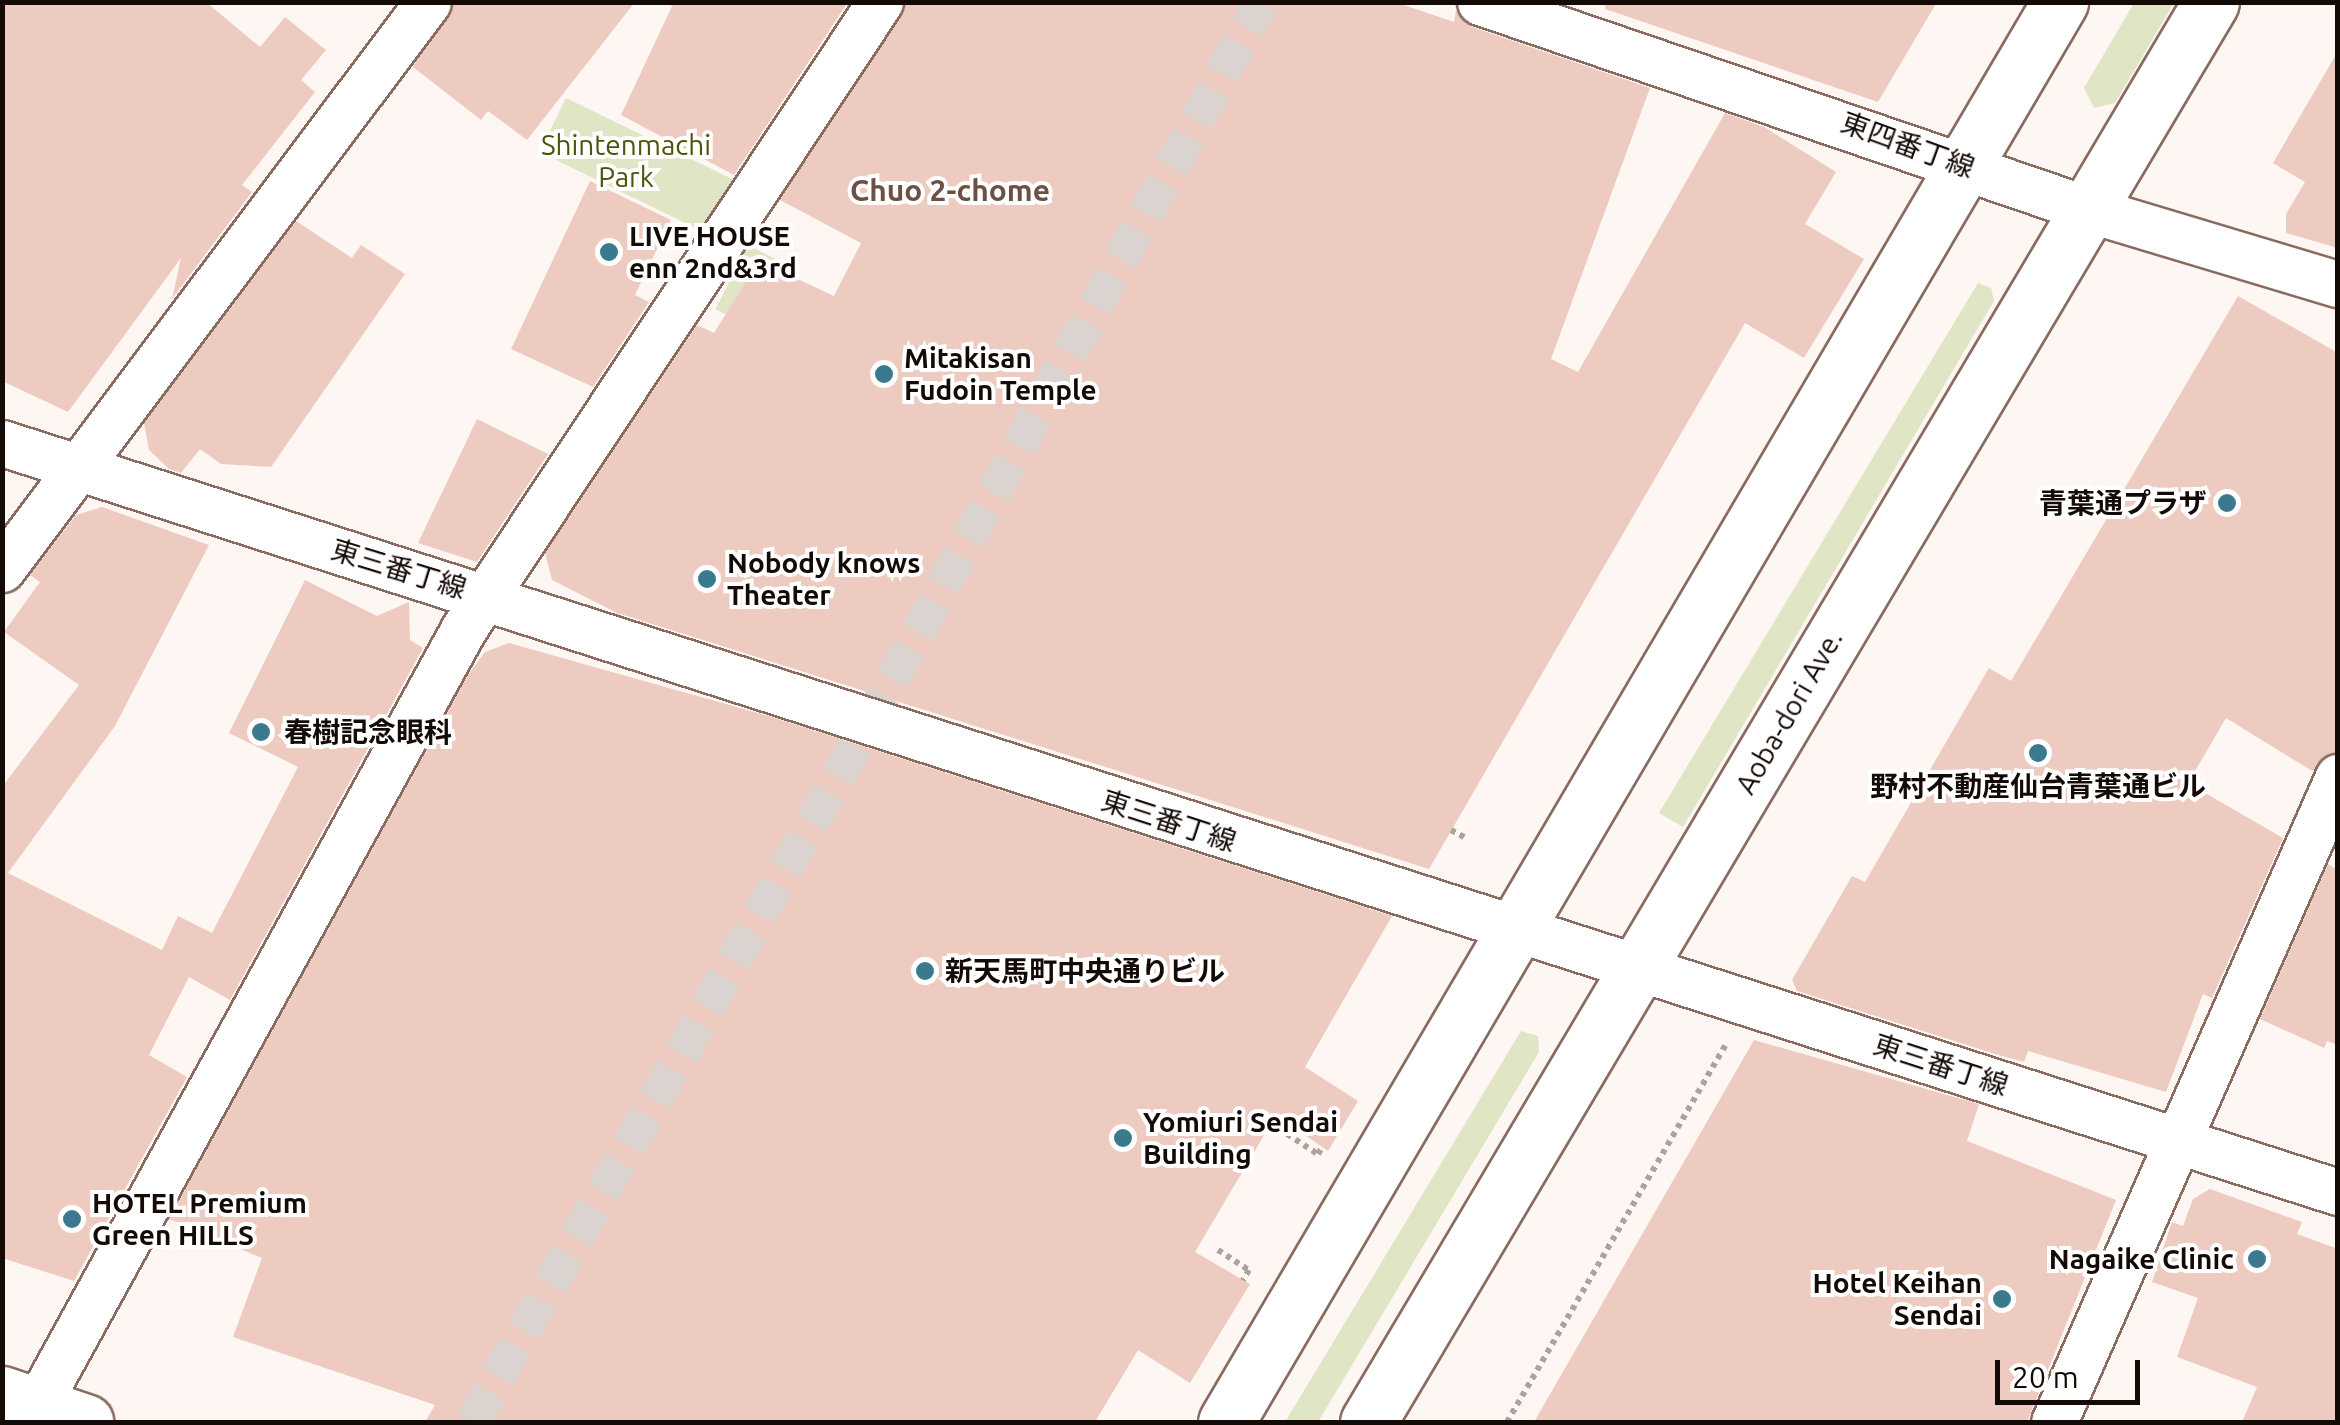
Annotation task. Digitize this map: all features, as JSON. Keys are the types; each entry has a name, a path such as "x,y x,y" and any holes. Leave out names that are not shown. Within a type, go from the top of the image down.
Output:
{"street":[{"path":"2,569 428,2"},
{"path":"42,1407 488,597 880,2"},
{"name":"東四番丁線","path":"1480,2 2084,208 2338,284"},
{"path":"1226,1422 1509,930 2060,2"},
{"name":"Aoba-dori Ave.","path":"1368,1422 2084,208 2211,2"},
{"name":"東三番丁線","path":"2,443 1509,930 2338,1192"},
{"path":"2054,1422 2338,777"}],"path":[{"path":"1451,830 1464,837"},
{"path":"1507,1422 1731,1036"},
{"path":"1288,1134 1318,1154 1323,1147"},
{"path":"1218,1250 1249,1270 1243,1280"}],"green space":[{"path":"2134,3 2174,3 2115,103 2094,108 2084,88"},
{"name":"Shintenmachi Park","path":"566,98 738,182 711,236 540,152"},
{"name":"Shintenmachi Park","path":"748,245 795,269 763,333 715,309"},
{"path":"1978,283 1991,288 1994,301 1683,827 1659,813"},
{"path":"1521,1031 1538,1036 1539,1052 1318,1422 1285,1422"}],"building":[{"path":"2,2 206,2 260,47 285,17 326,50 301,80 315,92 242,185 252,192 172,299 181,258 68,412 2,381"},
{"path":"454,2 635,2 527,140 488,111 481,120 413,67"},
{"path":"674,2 848,2 734,175 621,115"},
{"path":"906,2 1395,2 1454,22 1456,11 1472,27 1650,88 1551,359 1578,372 1725,113 1764,127 1836,172 1805,224 1864,259 1804,358 1745,323 1429,869 617,613 552,580 545,553 697,325 714,333 759,261 834,296 861,243 780,200"},
{"path":"1606,2 1937,2 1878,102 1605,9"},
{"path":"2338,51 2338,248 2286,233 2286,214 2305,182 2273,163"},
{"path":"590,181 671,220 635,295 649,302 593,387 511,349"},
{"path":"296,221 352,258 361,245 405,274 271,467 221,464 200,449 181,473 169,469 149,450 144,423"},
{"path":"2238,296 2338,353 2338,751 2312,771 2226,718 2188,783 2283,838 2212,998 2203,994 2166,1092 2028,1051 2024,1062 1797,991 1792,980 1852,876 1865,882 1989,668 2011,681"},
{"path":"477,419 548,454 477,562 418,543"},
{"path":"102,507 209,545 115,726 8,873 162,950 178,916 212,933 298,767 229,733 305,580 377,616 409,602 410,640 423,648 230,1000 189,977 149,1055 187,1077 74,1281 2,1258 2,787 79,685 4,632 40,582 30,575 76,515"},
{"path":"509,643 772,717 1392,916 1305,1067 1358,1101 1328,1151 1276,1115 1195,1252 1250,1284 1190,1383 1138,1350 1095,1422 425,1422 435,1405 233,1337 262,1258 169,1219 468,675 485,652"},
{"path":"2328,864 2338,870 2338,1045 2327,1041 2324,1048 2260,1019"},
{"path":"1754,1040 1979,1104 1967,1141 2116,1200 2027,1422 1534,1422"},
{"path":"2210,1189 2302,1222 2297,1234 2338,1249 2338,1422 2242,1422 2257,1387 2177,1357 2198,1298 2152,1282 2172,1222 2183,1226 2193,1199"}],"tunnel":[{"path":"472,1422 867,725 1261,2"}],"place":[{"name":"LIVE HOUSE enn 2nd&3rd","path":"609,252"},
{"name":"Mitakisan Fudoin Temple","path":"884,374"},
{"name":"青葉通プラザ","path":"2227,503"},
{"name":"Nobody knows Theater","path":"707,579"},
{"name":"春樹記念眼科","path":"261,732"},
{"name":"野村不動産仙台青葉通ビル","path":"2038,753"},
{"name":"新天馬町中央通りビル","path":"925,971"},
{"name":"Yomiuri Sendai Building","path":"1123,1138"},
{"name":"HOTEL Premium Green HILLS","path":"72,1219"},
{"name":"Nagaike Clinic","path":"2257,1259"},
{"name":"Hotel Keihan Sendai","path":"2002,1299"}],"district":[{"name":"Chuo 2-chome","path":"950,190"}]}
